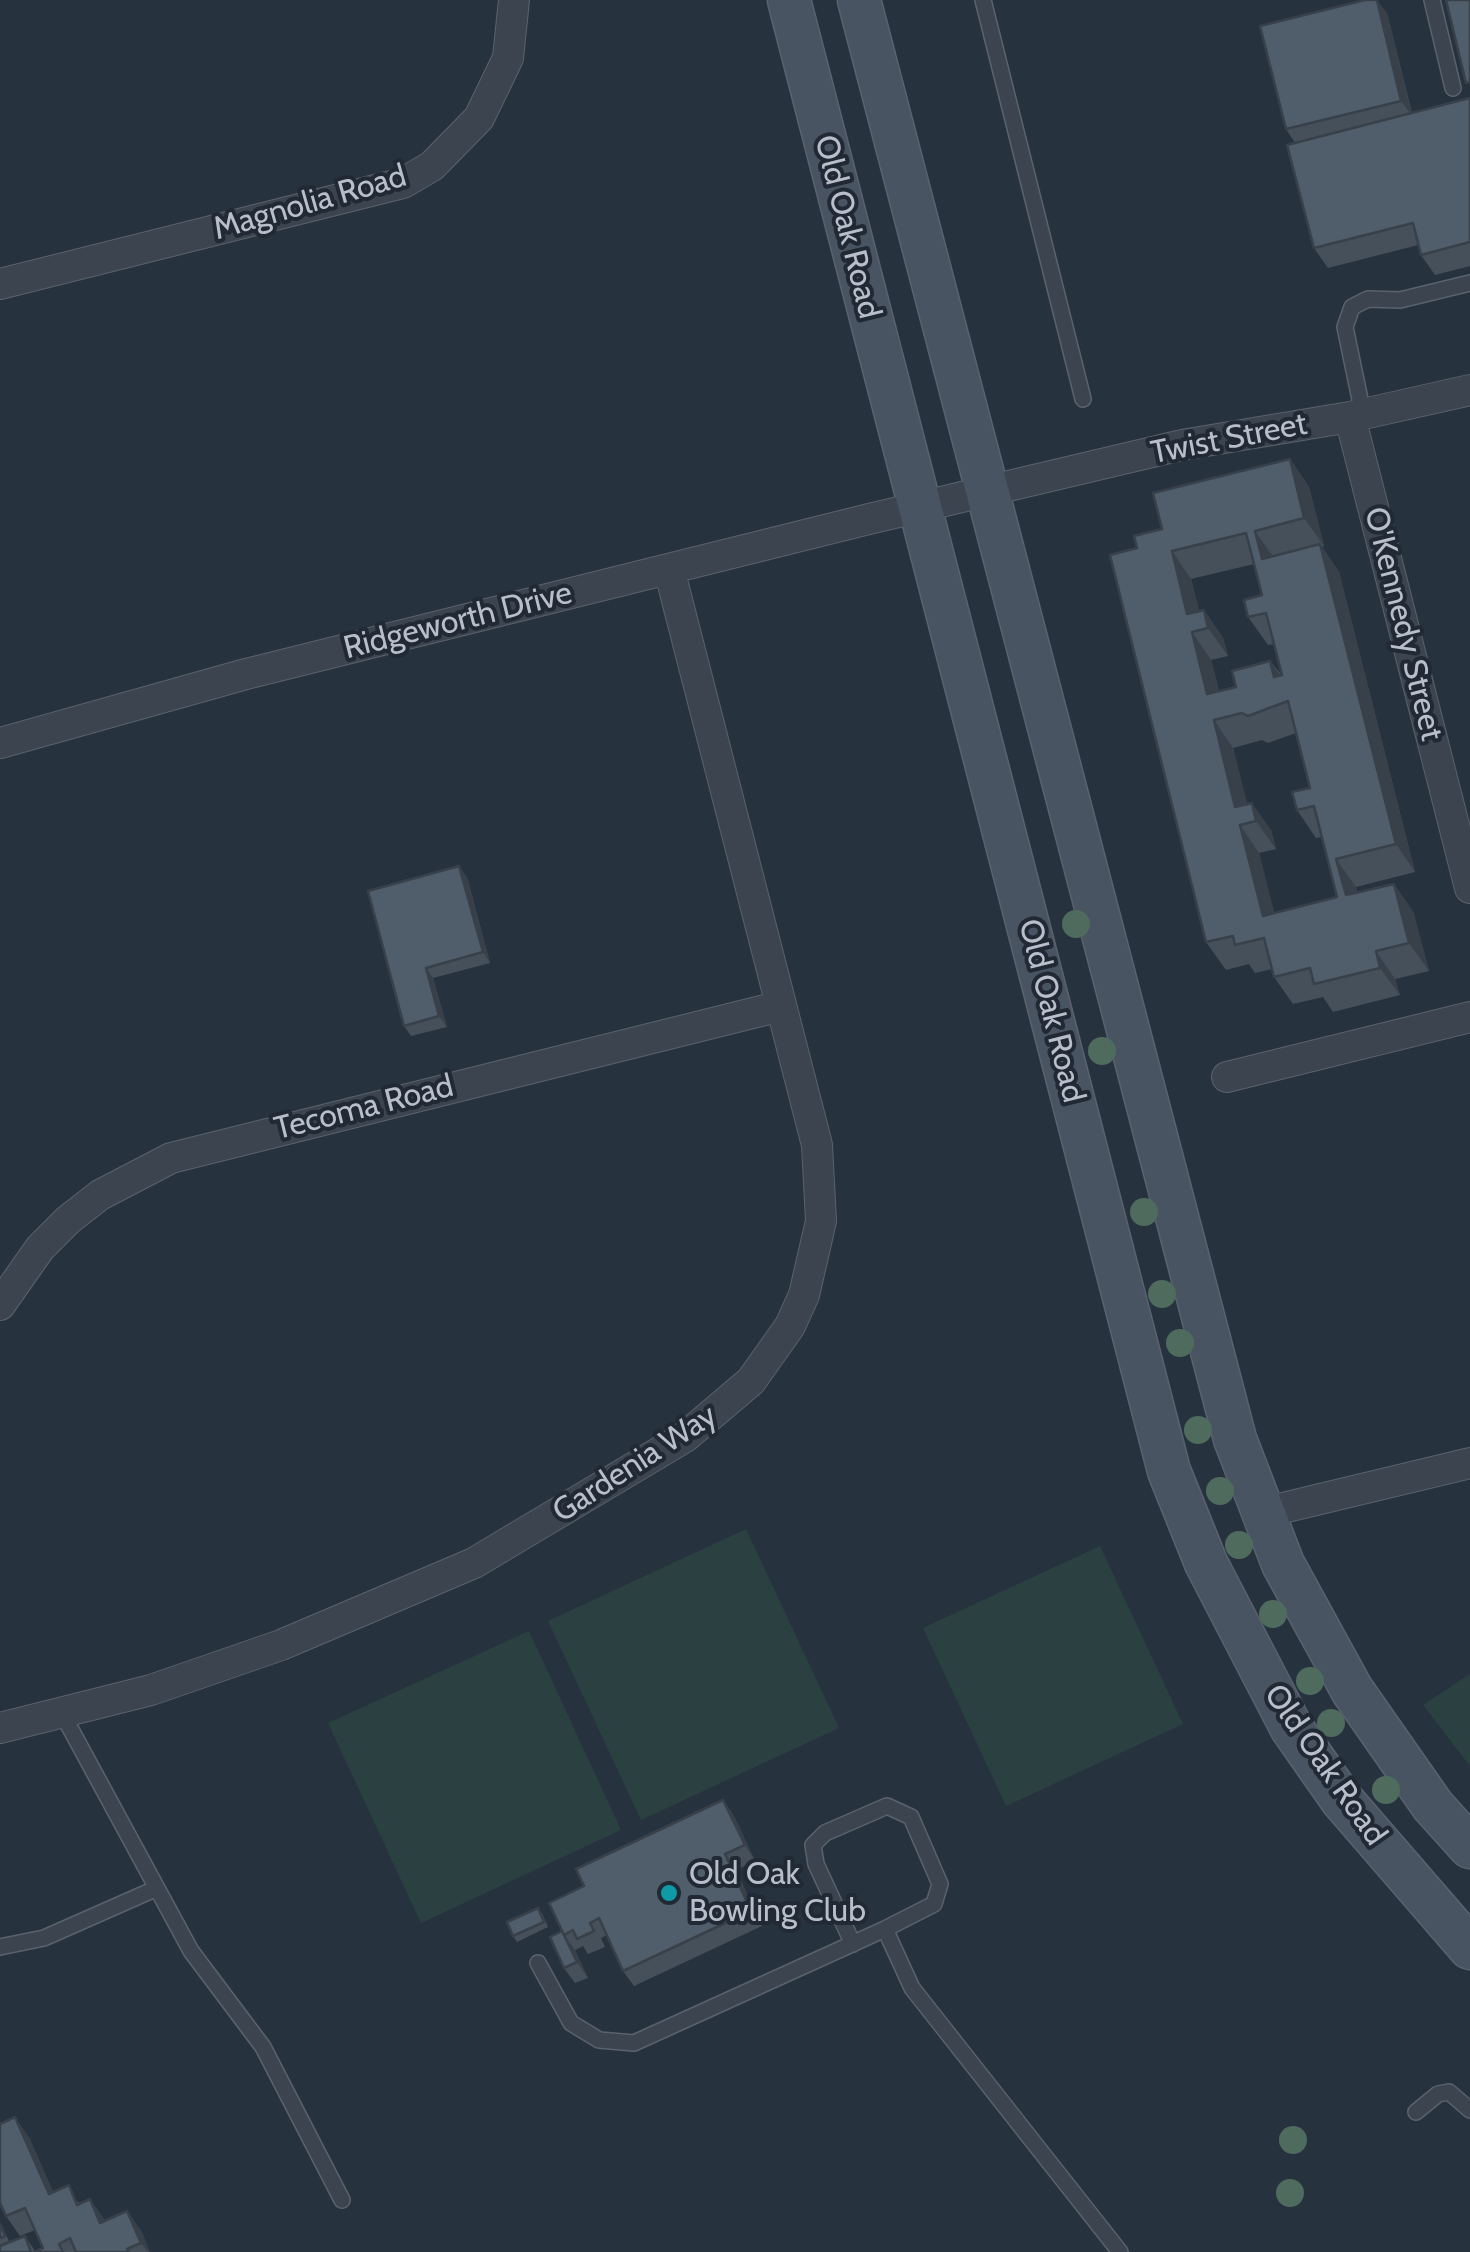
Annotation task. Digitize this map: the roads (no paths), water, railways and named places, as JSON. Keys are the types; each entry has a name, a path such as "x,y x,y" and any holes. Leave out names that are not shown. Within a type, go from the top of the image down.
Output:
{"main road":[{"name":"Old Oak Road","path":"789,0 1169,1471 1206,1563 1291,1726 1342,1800 1470,1948"},
{"name":"Old Oak Road","path":"860,0 1235,1438 1283,1564 1352,1690 1433,1806 1470,1847"}],"street":[{"name":"Magnolia Road","path":"0,284 403,183 432,166 479,118 508,58 514,0"},
{"name":"Twist Street","path":"919,508 1182,444 1357,416 1470,390"},
{"name":"O'Kennedy Street","path":"1357,416 1470,888"},
{"name":"Ridgeworth Drive","path":"0,743 73,719 919,508"},
{"name":"Gardenia Way","path":"1,1722 63,1715 281,1645 460,1570 645,1464 751,1381 772,1354 804,1295 821,1220 817,1145 669,569"},
{"name":"Tecoma Road","path":"0,1305 31,1259 68,1220 111,1188 171,1158 781,1006"},
{"path":"1227,1076 1470,1016"},
{"path":"1262,1513 1470,1463"}],"lane":[{"path":"983,0 1082,399"},
{"path":"1432,0 1454,88"},
{"path":"1357,416 1345,327 1352,308 1368,299 1400,300 1470,283"},
{"path":"63,1715 191,1951 263,2047 342,2200"},
{"path":"538,1964 571,2024 599,2040 634,2042 853,1944 934,1904 940,1884 912,1817 888,1806 826,1833 813,1845 812,1855 853,1944"},
{"path":"0,1947 73,1927 155,1890"},
{"path":"884,1929 912,1988 1120,2252"},
{"path":"1416,2112 1438,2094 1449,2092 1470,2110"}],"place":[{"name":"Old Oak Bowling Club","path":"669,1893"}]}
